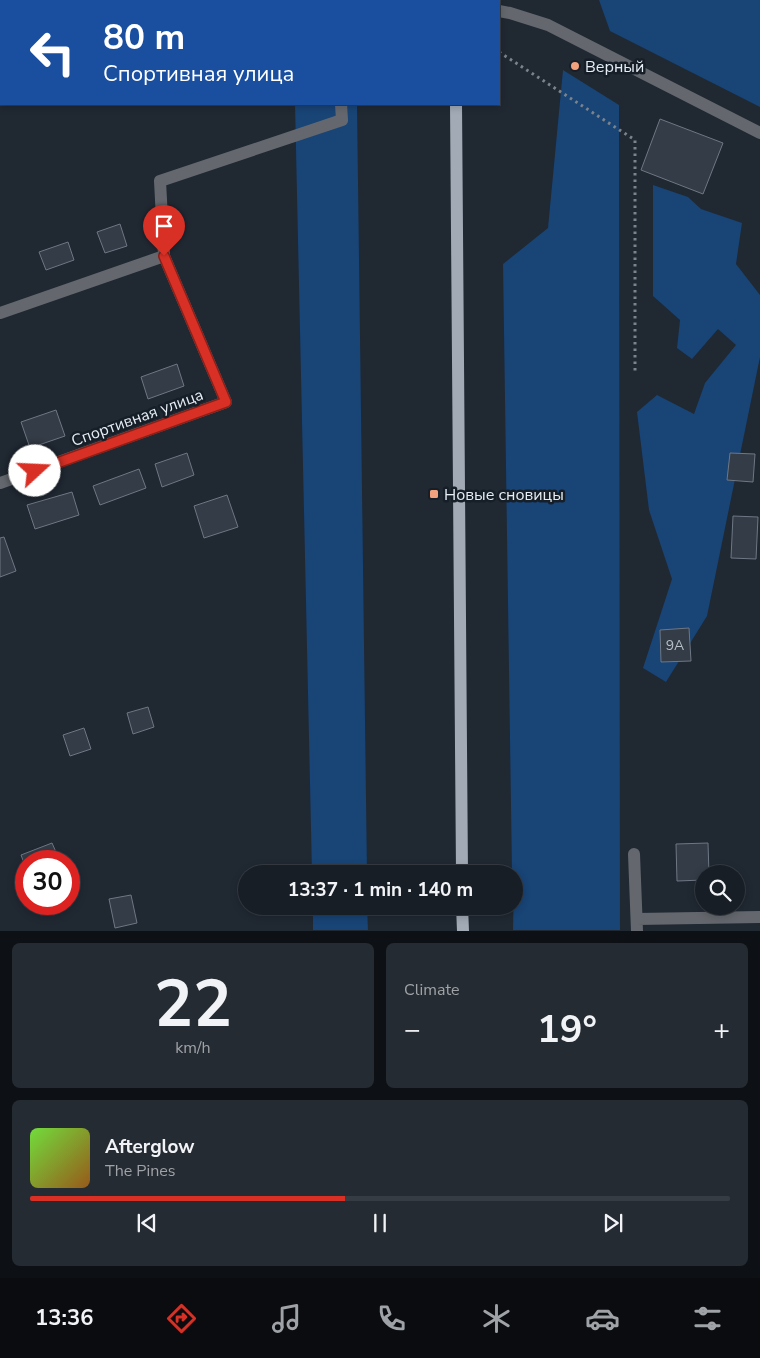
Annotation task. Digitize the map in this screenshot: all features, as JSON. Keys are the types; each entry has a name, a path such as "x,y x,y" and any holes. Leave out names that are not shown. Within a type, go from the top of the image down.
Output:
{"main road":[{"path":"456,105 462,865"},
{"path":"462,915 463,930"}],"street":[{"path":"500,11 548,26 760,133"},
{"path":"0,313 164,256 160,181 342,120 341,105"},
{"name":"Спортивная улица","path":"0,483 226,402 164,256"},
{"path":"634,854 637,925 760,917"}],"path":[{"path":"500,53 635,140 635,374"}],"shaded area":[{"path":"599,0 760,0 760,107 610,31"},
{"path":"563,70 619,105 620,930 513,930 513,915 523,915 523,865 512,865 503,264 548,228"},
{"path":"295,105 357,105 367,865 312,865"},
{"path":"653,185 688,197 701,209 742,223 736,264 760,295 760,357 707,616 666,682 643,668 672,579 649,510 637,412 657,395 694,414 705,383 736,345 718,329 692,359 677,348 680,320 653,296"},
{"path":"313,915 367,915 368,930 313,930"}],"building":[{"path":"660,119 723,143 703,194 641,170"},
{"path":"120,224 127,246 105,253 97,232"},
{"path":"68,242 74,260 46,270 39,252"},
{"path":"177,364 184,386 148,399 141,377"},
{"path":"56,410 65,436 30,448 21,422"},
{"path":"187,453 194,475 162,487 155,464"},
{"path":"730,453 755,454 753,482 727,480"},
{"path":"139,469 146,488 100,505 93,486"},
{"path":"72,492 79,515 35,529 27,505"},
{"path":"227,495 238,527 204,538 194,506"},
{"path":"733,516 758,517 756,559 731,558"},
{"path":"4,537 16,571 0,577 0,538"},
{"path":"689,628 691,661 661,662 660,630"},
{"path":"148,707 154,727 133,734 127,713"},
{"path":"84,728 91,749 70,756 63,735"},
{"path":"52,843 55,850 34,850"},
{"path":"708,843 709,865 695,865 695,880 677,881 676,844"},
{"path":"131,895 137,923 115,928 109,899"}],"place":[{"name":"Верный","path":"575,66"},
{"name":"Новые сновицы","path":"434,494"}],"route":[{"path":"35,471 226,402 164,256"}]}
